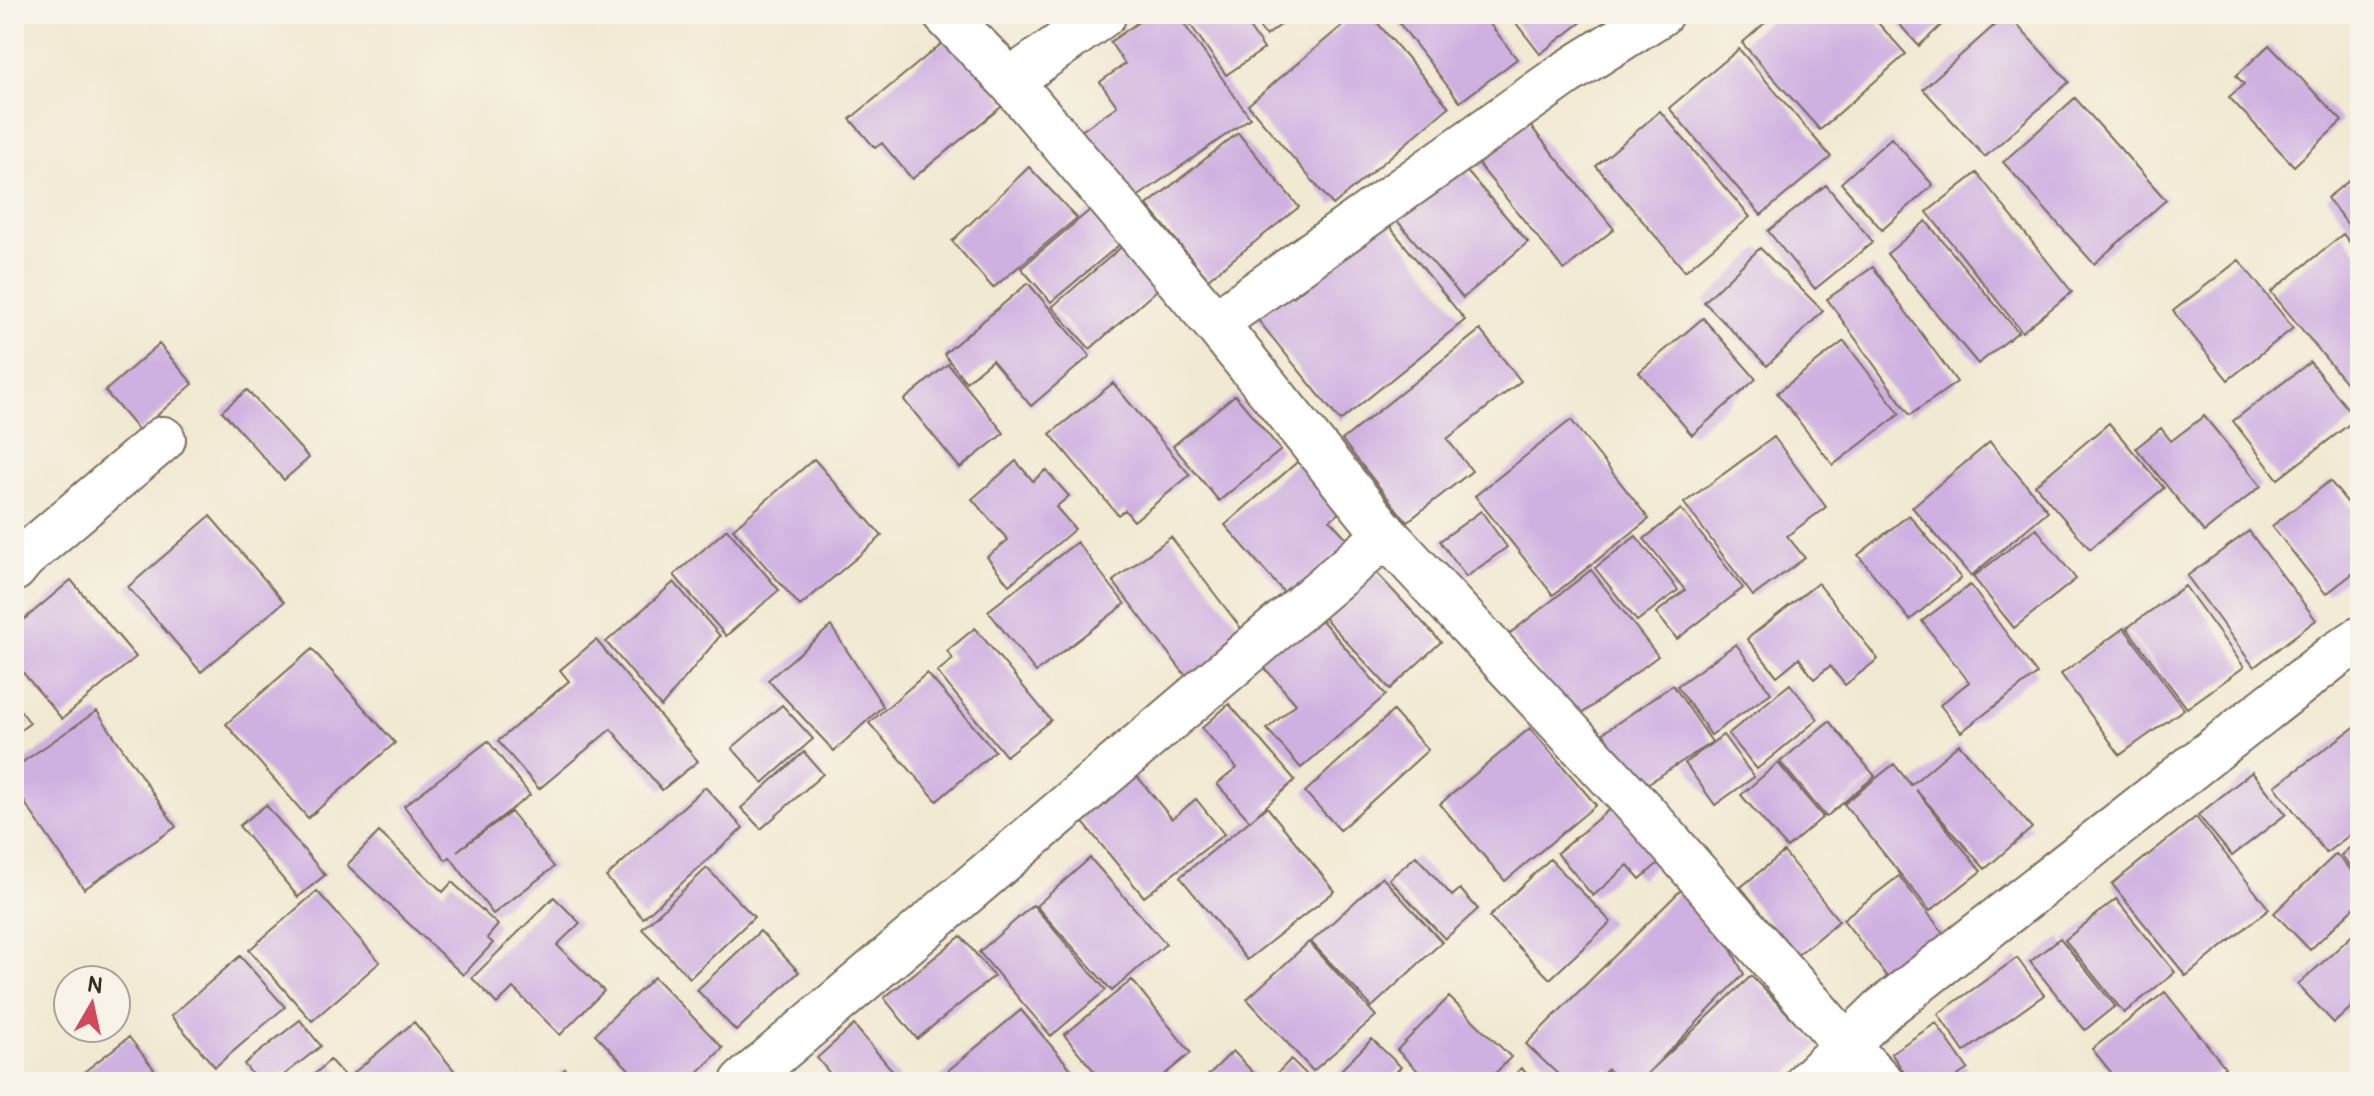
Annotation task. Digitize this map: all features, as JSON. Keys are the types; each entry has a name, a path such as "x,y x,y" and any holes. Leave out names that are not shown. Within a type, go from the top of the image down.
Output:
{"street":[{"path":"945,14 1010,81 1215,323 1386,535 1646,815 1881,1082"},
{"path":"1010,81 1104,14"},
{"path":"1215,323 1565,74 1660,14"},
{"path":"17,559 163,439"},
{"path":"743,1082 1386,535"},
{"path":"1808,1082 1895,1000 2334,656 2360,639"}],"building":[{"path":"1039,14 1072,14 1051,30"},
{"path":"1150,14 1177,14 1250,118 1130,202 1080,132 1117,106 1100,82 1125,64 1110,42"},
{"path":"1183,14 1240,14 1264,49 1226,75"},
{"path":"1248,14 1295,14 1266,36"},
{"path":"1356,14 1370,14 1449,107 1333,205 1248,105"},
{"path":"1395,14 1482,14 1517,59 1460,102"},
{"path":"1509,14 1592,14 1540,54"},
{"path":"1775,14 1870,14 1906,54 1820,130 1742,43"},
{"path":"1890,14 1953,14 1919,46"},
{"path":"2007,14 2069,82 1985,157 1923,89"},
{"path":"951,36 1006,103 912,179 882,143 875,148 850,119"},
{"path":"2269,45 2342,121 2294,166 2229,97 2244,84 2236,76"},
{"path":"1739,49 1831,157 1761,215 1669,108"},
{"path":"2075,98 2166,200 2094,264 2003,162"},
{"path":"1660,111 1750,217 1685,271 1596,166"},
{"path":"1525,119 1614,229 1564,270 1475,160"},
{"path":"1238,133 1299,207 1208,279 1147,205"},
{"path":"1891,138 1933,185 1882,230 1841,183"},
{"path":"1458,161 1528,242 1463,298 1393,216"},
{"path":"1029,167 1077,218 993,288 952,241"},
{"path":"2360,172 2360,240 2327,198"},
{"path":"1977,173 2072,292 2022,332 1927,212"},
{"path":"1826,185 1873,242 1815,289 1768,231"},
{"path":"1096,205 1125,240 1051,302 1021,268"},
{"path":"1926,221 2018,332 1978,364 1887,254"},
{"path":"1386,222 1465,320 1340,421 1249,309 1282,283 1293,297"},
{"path":"2343,234 2360,255 2360,400 2271,292"},
{"path":"1126,243 1164,284 1090,349 1052,307"},
{"path":"1760,248 1823,311 1767,366 1704,302"},
{"path":"2239,260 2293,328 2228,380 2173,311"},
{"path":"1873,267 1957,382 1910,415 1827,299"},
{"path":"1028,283 1090,356 1031,406 992,360 966,382 944,354"},
{"path":"1703,318 1756,379 1692,435 1639,372"},
{"path":"1480,330 1521,381 1447,439 1472,471 1407,522 1342,440"},
{"path":"1844,341 1900,414 1833,465 1777,393"},
{"path":"159,344 193,384 139,431 105,391"},
{"path":"2310,362 2356,419 2278,479 2233,421"},
{"path":"948,364 1004,433 960,468 904,400"},
{"path":"1113,383 1190,475 1134,521 1125,510 1118,515 1050,434"},
{"path":"247,390 309,458 284,480 222,411"},
{"path":"1235,395 1281,450 1219,501 1173,446"},
{"path":"2204,416 2261,486 2204,532 2136,448 2161,428 2171,441"},
{"path":"1571,420 1649,519 1553,595 1475,496"},
{"path":"2109,423 2164,488 2090,549 2035,485"},
{"path":"1774,437 1826,507 1787,536 1805,558 1753,596 1684,503"},
{"path":"1990,442 2048,511 1971,576 1912,507"},
{"path":"1311,450 1355,500 1330,520 1350,542 1287,596 1225,525"},
{"path":"814,459 882,536 800,606 733,529"},
{"path":"1016,461 1033,481 1046,470 1069,496 1056,507 1075,529 1009,585 987,557 1008,540 972,499"},
{"path":"2330,481 2360,518 2360,568 2326,594 2272,526"},
{"path":"1681,509 1743,588 1677,639 1656,613 1685,590 1644,539"},
{"path":"1481,511 1507,547 1466,577 1440,541"},
{"path":"1909,515 1961,578 1910,620 1858,555"},
{"path":"210,516 284,602 201,672 128,587"},
{"path":"2036,528 2076,579 2014,628 1973,577"},
{"path":"727,529 779,590 726,636 674,575"},
{"path":"2249,531 2316,620 2254,667 2187,576"},
{"path":"1636,536 1678,590 1637,621 1595,568"},
{"path":"1171,537 1247,636 1189,680 1113,581"},
{"path":"1077,542 1125,604 1036,672 988,611"},
{"path":"1370,566 1441,642 1390,689 1320,613"},
{"path":"1591,570 1658,656 1575,719 1509,634"},
{"path":"71,580 136,657 62,719 14,662 14,628"},
{"path":"674,582 720,636 661,707 606,642"},
{"path":"1818,583 1878,659 1845,685 1830,666 1814,679 1799,658 1777,676 1747,639"},
{"path":"1970,585 2037,674 1961,732 1940,705 1969,682 1922,621"},
{"path":"2185,586 2244,667 2187,708 2127,628"},
{"path":"1313,610 1386,695 1301,768 1267,729 1296,704 1256,658"},
{"path":"831,626 883,706 834,751 768,680"},
{"path":"975,628 1051,720 1006,756 937,672 953,659 947,651"},
{"path":"2124,628 2184,709 2120,755 2061,674"},
{"path":"596,640 698,761 662,790 611,729 539,789 498,741 569,681 560,670"},
{"path":"1736,644 1771,693 1711,735 1677,686"},
{"path":"312,649 395,743 308,818 226,724"},
{"path":"927,673 995,751 937,801 869,723"},
{"path":"1790,684 1818,719 1757,769 1728,734"},
{"path":"1673,685 1712,742 1641,788 1603,733"},
{"path":"14,702 30,723 14,735"},
{"path":"1229,704 1295,780 1250,821 1217,784 1237,768 1202,728"},
{"path":"782,705 813,739 763,783 732,748"},
{"path":"97,711 176,827 84,889 14,787 14,768"},
{"path":"1393,711 1428,750 1340,830 1305,792"},
{"path":"1829,721 1875,776 1826,817 1780,762"},
{"path":"2360,723 2360,827 2326,853 2275,786"},
{"path":"1530,728 1596,805 1505,881 1440,804"},
{"path":"1723,735 1754,777 1715,805 1685,763"},
{"path":"488,741 530,795 457,851 511,812 554,867 493,914 450,857 446,860 404,806"},
{"path":"1959,744 2032,828 1985,869 1916,790 1981,871 1930,911 1844,804 1894,764 1911,785"},
{"path":"804,752 823,774 761,829 741,808"},
{"path":"1778,763 1823,817 1787,848 1741,795"},
{"path":"1132,770 1172,819 1196,799 1224,834 1144,897 1076,814"},
{"path":"2252,772 2286,814 2232,856 2198,815"},
{"path":"705,787 743,828 643,918 606,877"},
{"path":"1617,803 1663,859 1640,879 1628,865 1593,896 1557,853"},
{"path":"266,805 325,875 298,897 239,826"},
{"path":"1267,807 1335,891 1247,960 1180,877"},
{"path":"2196,817 2269,909 2186,976 2112,884"},
{"path":"379,832 443,892 452,882 498,925 487,938 493,943 463,975 347,865"},
{"path":"2360,839 2360,876 2341,855"},
{"path":"1784,852 1839,921 1796,956 1741,887"},
{"path":"2336,854 2360,879 2360,902 2310,950 2274,913"},
{"path":"1416,856 1452,896 1460,889 1478,909 1445,939 1389,879"},
{"path":"1090,858 1166,944 1112,991 1036,906"},
{"path":"1550,859 1611,922 1550,979 1489,917"},
{"path":"707,868 754,917 690,978 642,929"},
{"path":"1899,876 1951,943 1895,987 1843,919"},
{"path":"1382,877 1442,942 1372,1007 1311,942"},
{"path":"1693,878 1744,974 1645,1076 1751,976 1818,1045 1779,1082 1622,1082 1608,1069 1595,1082 1566,1082 1526,1044"},
{"path":"317,891 380,962 312,1021 249,950"},
{"path":"554,897 580,923 557,945 604,991 560,1035 513,988 497,1004 472,978"},
{"path":"2116,899 2175,972 2124,1013 2065,940"},
{"path":"1033,905 1106,990 1051,1036 979,952"},
{"path":"2360,928 2360,999 2334,1023 2298,985"},
{"path":"760,931 799,972 736,1031 697,990"},
{"path":"961,936 994,976 917,1039 884,998"},
{"path":"2060,938 2115,1006 2085,1030 2030,962"},
{"path":"1309,942 1376,1016 1313,1071 1247,999"},
{"path":"240,956 285,1007 215,1067 171,1016"},
{"path":"2017,958 2044,995 1964,1052 1938,1014"},
{"path":"654,977 723,1048 688,1082 641,1082 595,1034"},
{"path":"1132,980 1191,1053 1155,1082 1103,1082 1064,1035"},
{"path":"2165,992 2225,1067 2206,1082 2119,1082 2092,1049"},
{"path":"1449,997 1511,1057 1487,1082 1429,1082 1397,1050"},
{"path":"1021,1010 1082,1082 941,1082 938,1079"},
{"path":"300,1020 321,1046 275,1082 258,1082 244,1064"},
{"path":"414,1022 464,1082 421,1082 417,1078 412,1082 355,1082 350,1076"},
{"path":"1936,1023 1968,1069 1948,1082 1911,1082 1891,1053"},
{"path":"854,1025 902,1082 837,1082 817,1058"},
{"path":"1372,1039 1401,1067 1386,1082 1329,1082"},
{"path":"132,1041 164,1082 71,1082 120,1044 132,1044"},
{"path":"1233,1051 1262,1082 1201,1082"},
{"path":"1291,1059 1314,1082 1269,1082"},
{"path":"330,1060 350,1082 306,1082"},
{"path":"1521,1068 1535,1082 1508,1082"},
{"path":"565,1069 577,1082 551,1082"}]}
